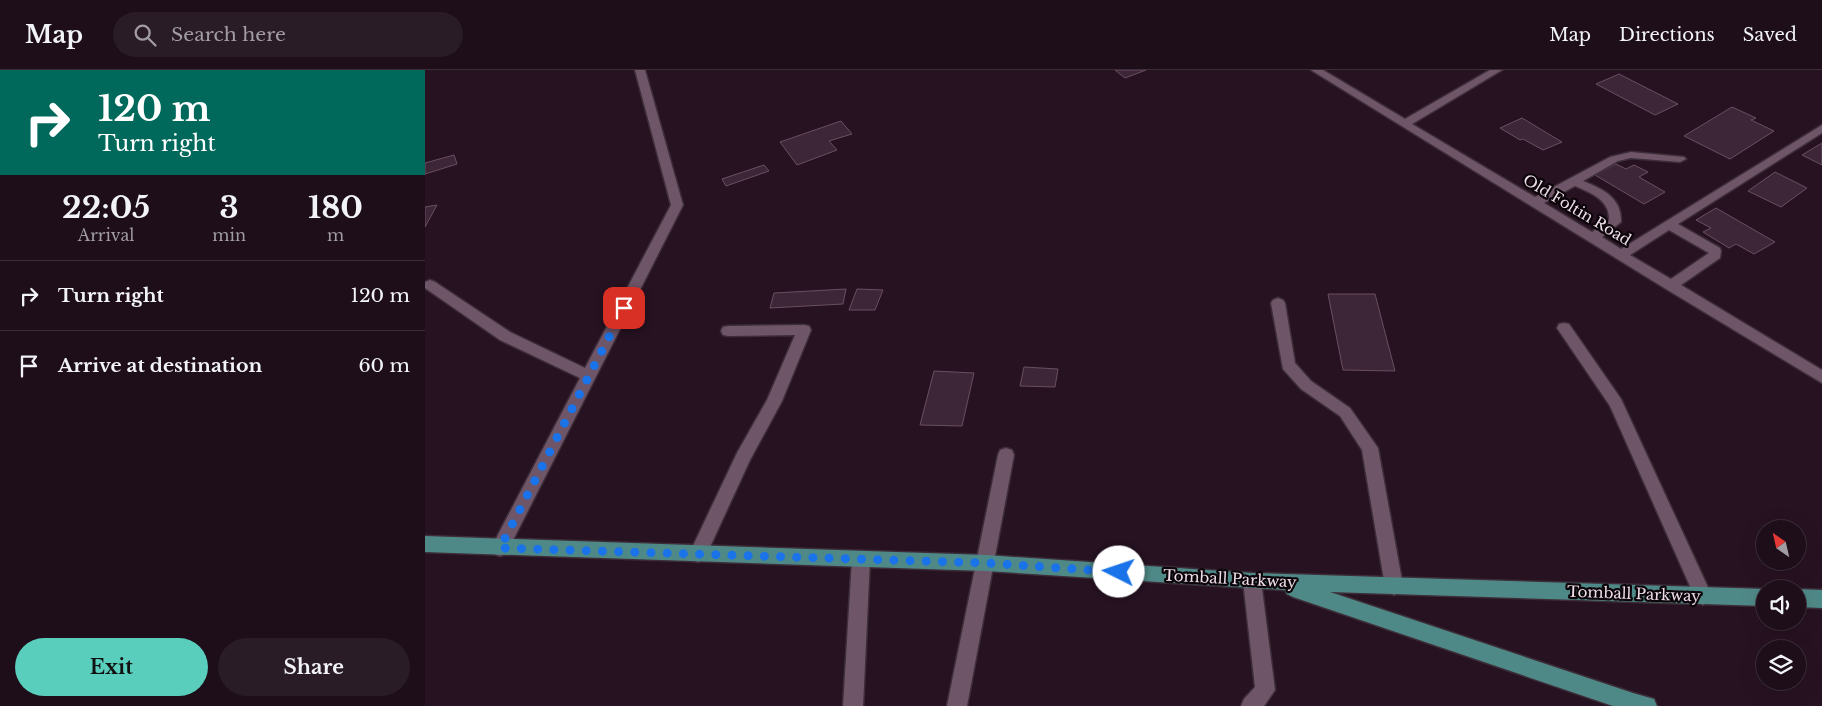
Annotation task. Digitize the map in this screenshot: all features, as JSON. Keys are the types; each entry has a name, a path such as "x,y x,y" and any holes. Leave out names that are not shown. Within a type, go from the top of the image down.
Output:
{"main road":[{"name":"Tomball Parkway","path":"425,544 986,563 1252,582 1756,597"},
{"path":"1277,582 1623,700 1647,706"},
{"path":"1806,598 1822,599"}],"street":[{"path":"500,548 677,205 639,70"},
{"name":"Old Foltin Road","path":"1316,70 1822,377"},
{"path":"1404,124 1497,70"},
{"path":"1620,255 1822,128"},
{"path":"1534,203 1615,159 1631,155 1679,159"},
{"path":"1574,181 1601,194 1611,203 1617,214 1615,222 1593,238"},
{"path":"1668,224 1715,251 1715,255 1671,286"},
{"path":"430,286 505,336 589,376"},
{"path":"1278,303 1288,366 1306,386 1345,412 1370,448 1395,586"},
{"path":"1564,328 1616,403 1703,596"},
{"path":"697,554 743,458 775,401 805,330 728,331"},
{"path":"957,706 1006,455"},
{"path":"853,706 861,559"},
{"path":"1251,706 1265,690 1252,582"}],"building":[{"path":"1115,70 1146,70 1125,78"},
{"path":"1619,74 1678,104 1655,115 1596,84"},
{"path":"1732,107 1756,118 1751,120 1774,131 1730,159 1684,136"},
{"path":"1522,118 1562,142 1543,150 1523,139 1520,140 1500,128"},
{"path":"841,121 852,134 829,141 837,150 797,165 780,142"},
{"path":"1822,143 1822,165 1802,155"},
{"path":"454,155 457,164 425,174 425,163"},
{"path":"1616,164 1626,169 1634,165 1648,172 1639,177 1665,192 1644,204 1595,175"},
{"path":"764,165 769,171 726,186 722,179"},
{"path":"1775,172 1807,188 1781,207 1748,191"},
{"path":"437,205 425,227 425,207"},
{"path":"1716,208 1775,242 1754,254 1736,244 1729,248 1703,232 1711,228 1696,220"},
{"path":"846,289 843,304 770,308 774,293"},
{"path":"857,289 883,290 875,310 849,310"},
{"path":"1328,294 1375,294 1395,371 1343,370"},
{"path":"1024,367 1058,369 1055,387 1020,386"},
{"path":"934,371 974,373 962,426 920,425"}],"route":[{"path":"624,308 500,548 986,563 1119,572"}]}
